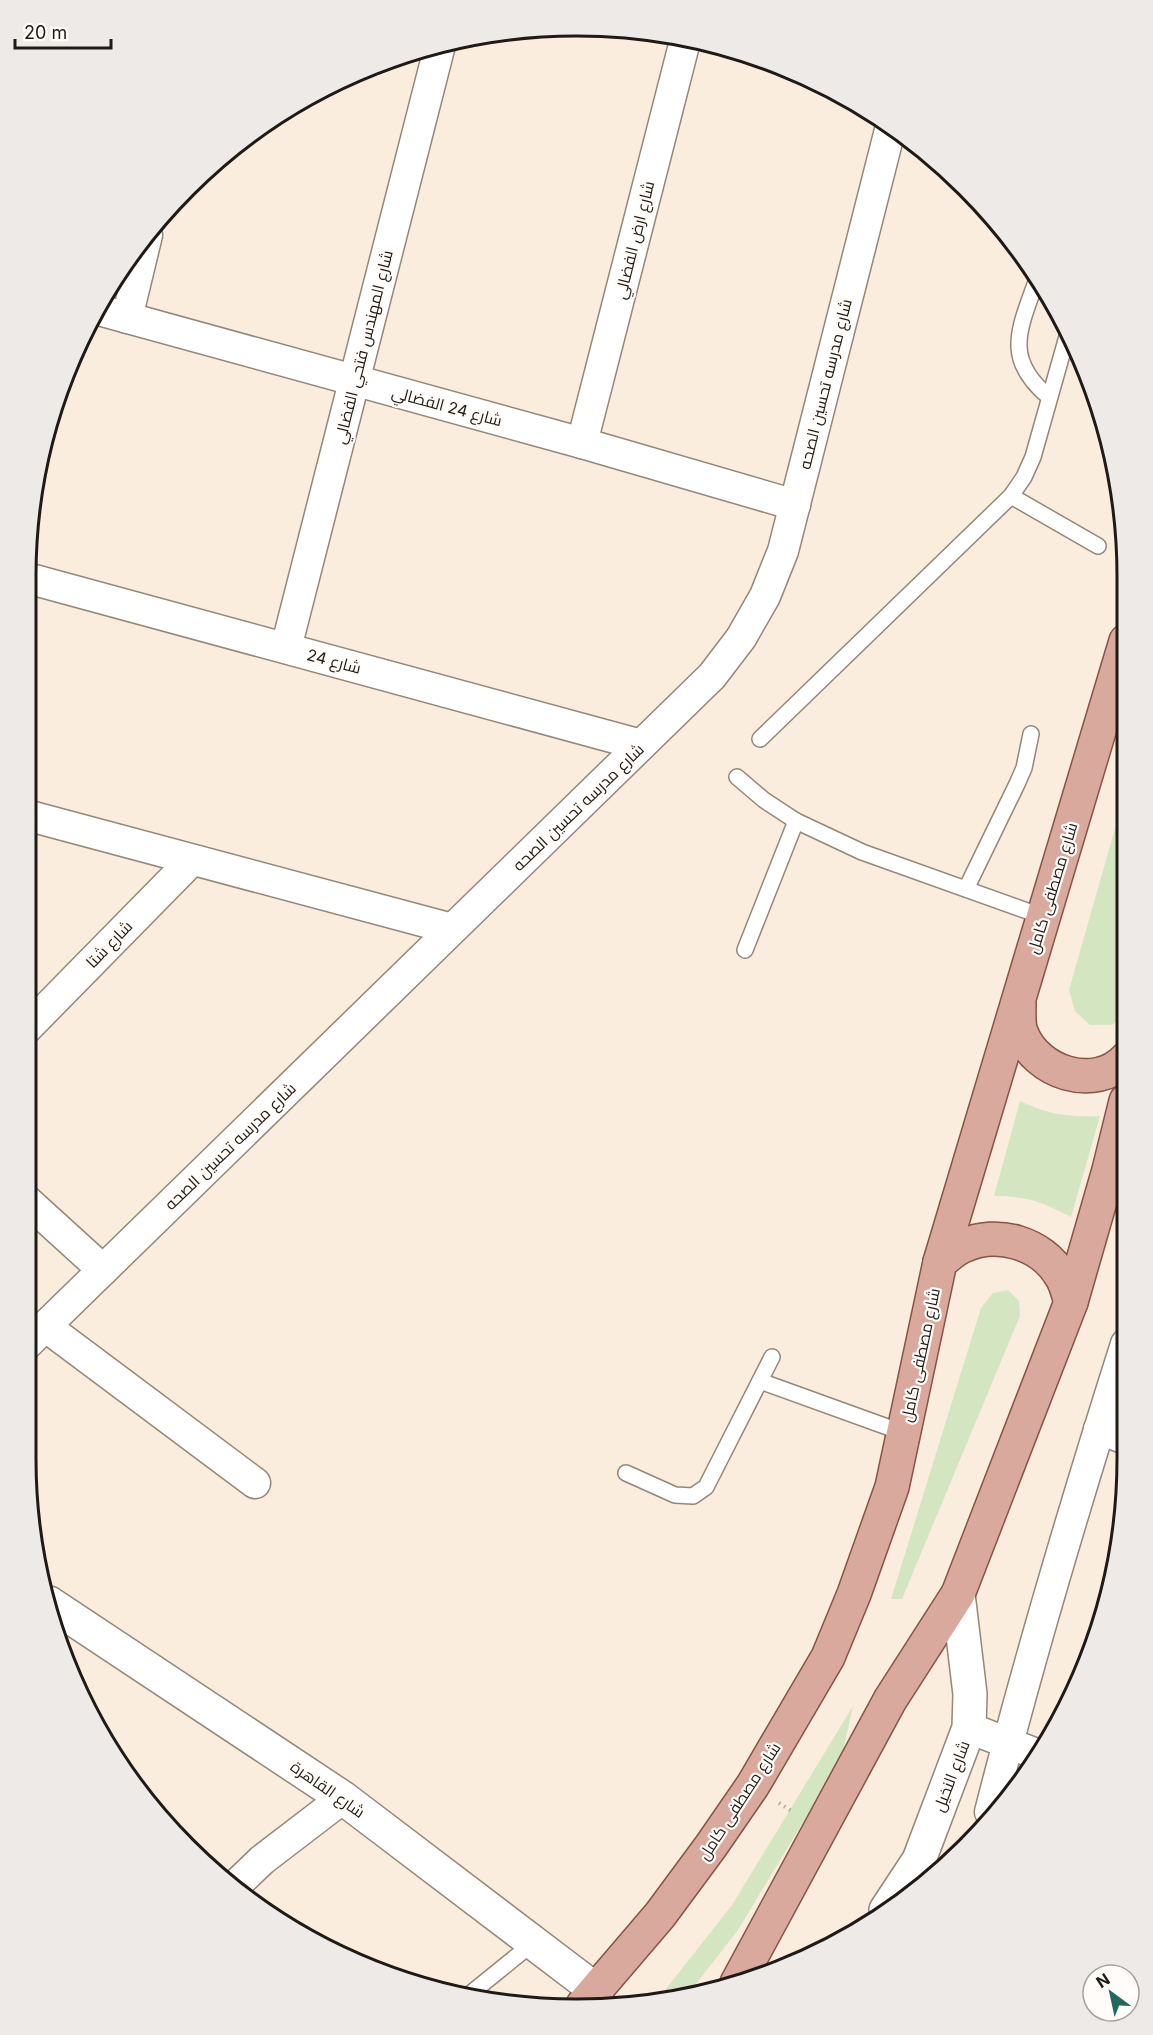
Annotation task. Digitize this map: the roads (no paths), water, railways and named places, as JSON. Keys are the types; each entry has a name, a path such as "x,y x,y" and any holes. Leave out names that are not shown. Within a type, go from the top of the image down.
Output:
{"main road":[{"name":"شارع مصطفى كامل","path":"590,1998 660,1915 753,1785 828,1657 854,1594 892,1487 940,1262 1117,671"},
{"path":"1018,1002 1021,1031 1036,1057 1062,1073 1092,1076 1117,1066"},
{"path":"743,1972 890,1700 958,1594 1071,1302 1117,1138"},
{"path":"940,1262 963,1246 990,1239 1018,1242 1043,1255 1061,1276 1071,1302"}],"street":[{"name":"شارع ارض الفضالي","path":"582,443 684,46"},
{"name":"شارع المهندس فتحي الفضالي","path":"286,648 438,54"},
{"name":"شارع مدرسه تحسين الصحه","path":"36,1334 712,676 741,638 765,596 783,551 889,135"},
{"path":"128,318 143,255"},
{"name":"شارع 24 الفضالي","path":"105,312 582,443 795,505"},
{"name":"شارع 24","path":"36,580 641,745"},
{"path":"36,818 452,929"},
{"name":"شارع شتا","path":"36,1019 192,860"},
{"path":"36,1209 103,1270"},
{"path":"36,1336 255,1483"},
{"path":"992,1804 1008,1743 1113,1434 1117,1406"},
{"name":"شارع النخيل","path":"897,1894 919,1860 969,1728 970,1694 958,1594"},
{"name":"شارع القاهرة","path":"57,1609 343,1798 533,1943 590,1998"},
{"path":"969,1728 1031,1752"},
{"path":"240,1881 262,1860 343,1798"}],"lane":[{"path":"1034,288 1021,326 1018,347 1023,367 1034,384 1050,397"},
{"path":"760,740 1011,496 1024,477 1033,457 1065,345"},
{"path":"1011,496 1098,546"},
{"path":"966,889 1024,768 1031,734"},
{"path":"737,777 764,800 796,821 862,852 1044,916"},
{"path":"745,950 796,821"},
{"path":"626,1473 675,1495 693,1496 700,1492 706,1487 772,1357"},
{"path":"760,1381 904,1433"},
{"path":"475,1990 533,1943"}]}
